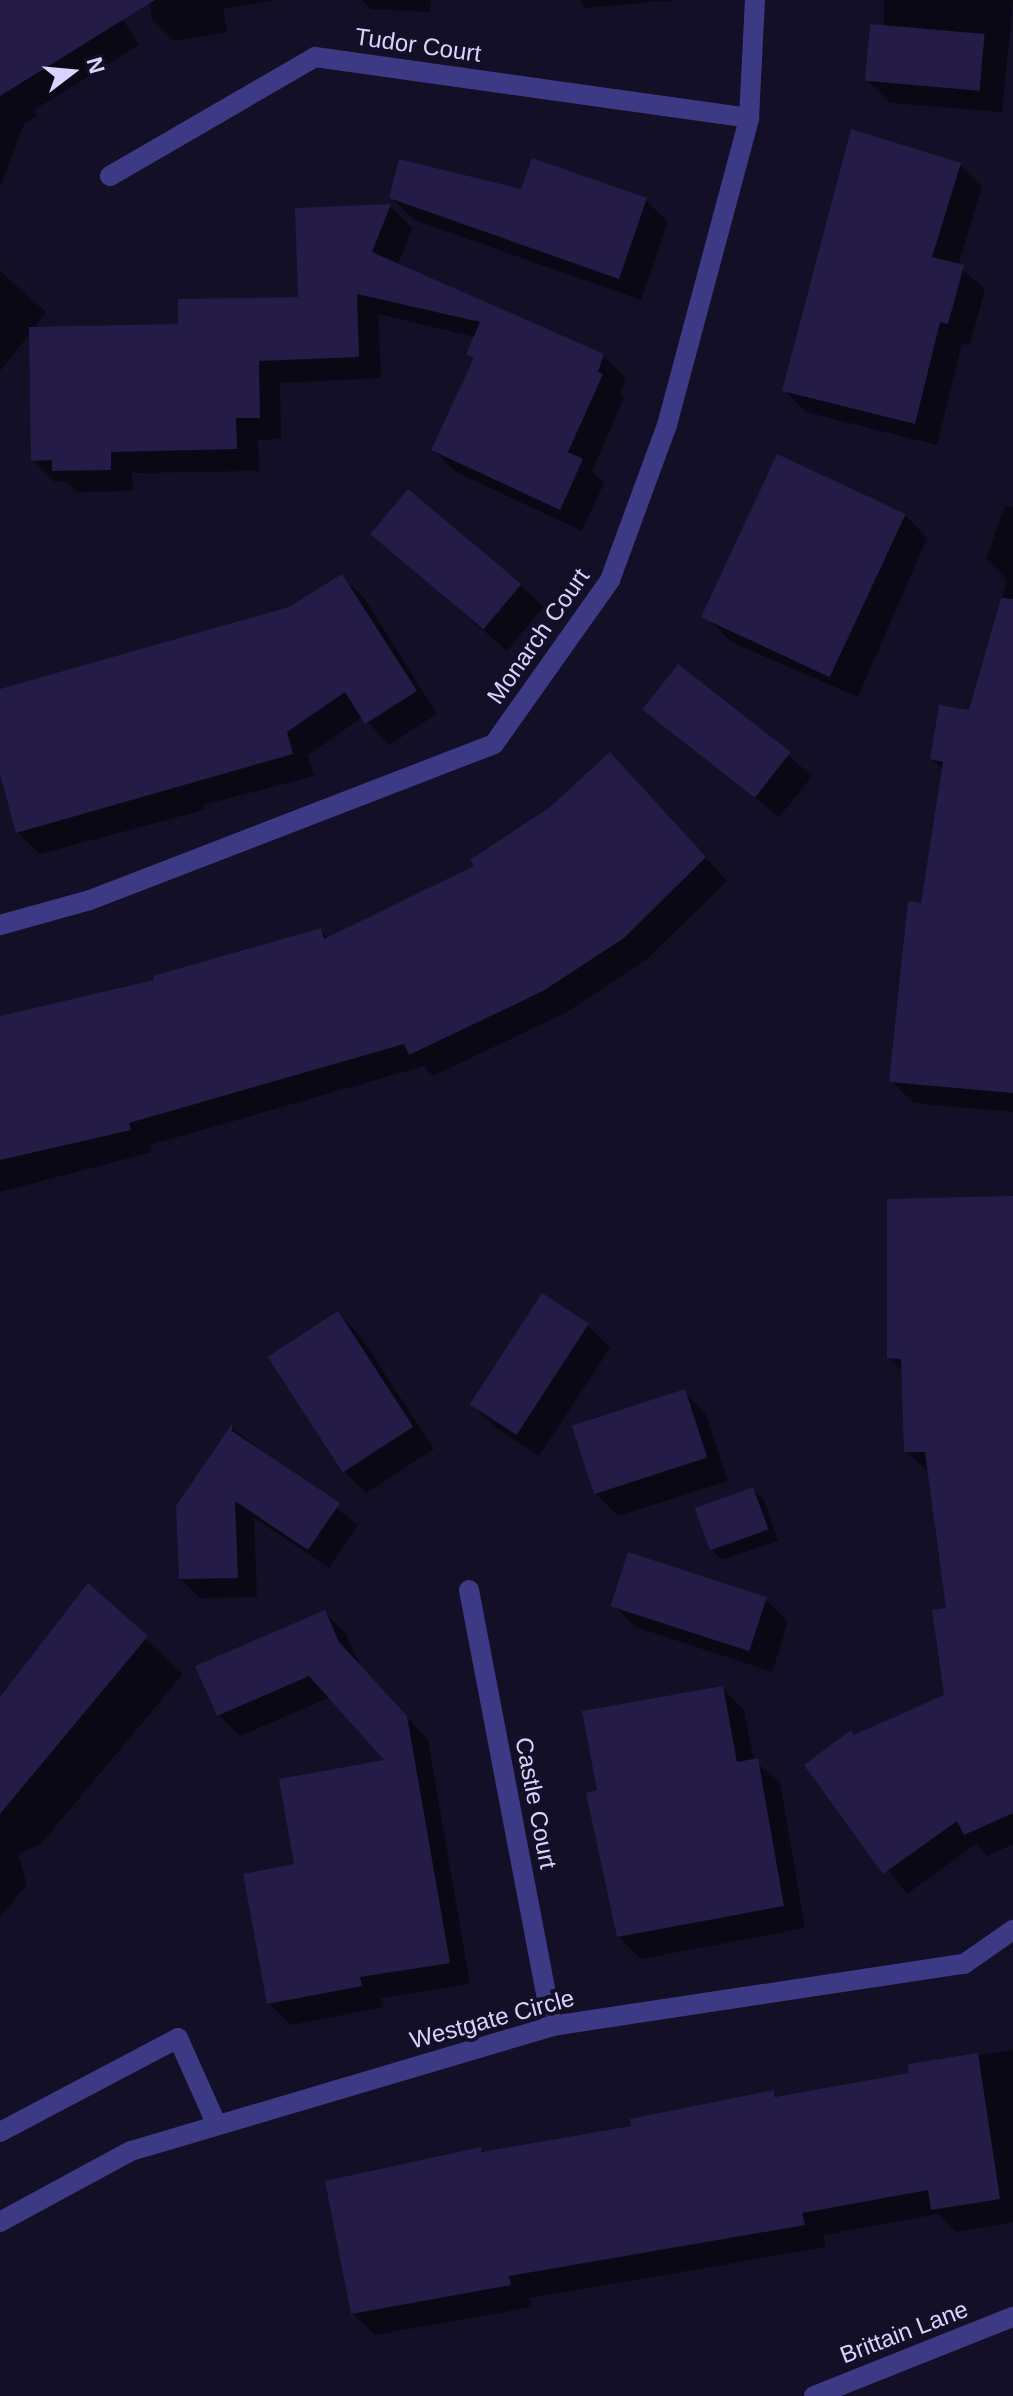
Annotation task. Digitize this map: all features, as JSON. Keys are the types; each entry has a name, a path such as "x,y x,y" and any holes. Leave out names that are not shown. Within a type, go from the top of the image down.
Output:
{"street":[{"name":"Monarch Court","path":"0,925 90,900 494,744 610,580 667,425 749,118 755,0"},
{"name":"Tudor Court","path":"110,176 315,57 749,118"},
{"name":"Castle Court","path":"469,1590 552,2026"},
{"name":"Westgate Circle","path":"0,2222 131,2151 552,2026 964,1964 1013,1930"},
{"path":"0,2132 178,2038 217,2125"},
{"name":"Brittain Lane","path":"814,2396 1013,2317"}],"building":[{"path":"0,0 155,0 0,96"},
{"path":"870,24 985,34 980,91 865,81"},
{"path":"851,129 961,163 932,257 964,265 948,324 940,322 915,424 782,391"},
{"path":"532,158 647,198 619,279 389,198 399,159 521,189"},
{"path":"391,204 372,252 604,354 598,372 603,374 568,452 583,459 560,510 431,450 474,358 466,354 480,322 357,294 359,357 259,361 260,418 236,418 237,449 111,452 111,470 52,471 52,460 31,461 29,327 178,324 178,299 298,297 295,208"},
{"path":"777,454 906,514 830,677 701,617"},
{"path":"408,489 521,584 483,629 370,534"},
{"path":"342,574 417,691 365,724 345,692 287,732 293,754 16,833 0,774 0,689 289,607"},
{"path":"1001,598 1013,599 1013,1093 889,1082 908,901 921,903 943,762 930,759 939,705 969,710"},
{"path":"678,664 791,752 755,798 642,710"},
{"path":"610,752 706,857 624,938 543,991 409,1055 404,1044 129,1123 131,1130 0,1160 0,1016 154,980 153,976 321,928 324,939 474,866 470,860 550,807"},
{"path":"1013,1196 1013,1813 964,1835 957,1821 883,1874 804,1765 851,1730 854,1735 944,1695 932,1610 946,1608 925,1452 904,1452 901,1359 887,1358 887,1199"},
{"path":"542,1293 589,1323 517,1435 470,1405"},
{"path":"338,1311 413,1427 343,1472 268,1357"},
{"path":"685,1389 707,1457 594,1494 572,1426"},
{"path":"232,1424 232,1431 340,1503 308,1550 235,1501 238,1578 179,1579 176,1506"},
{"path":"753,1487 768,1529 710,1550 695,1508"},
{"path":"628,1552 767,1597 749,1651 610,1606"},
{"path":"88,1583 148,1636 0,1814 0,1697"},
{"path":"325,1610 339,1642 407,1716 450,1963 360,1977 362,1986 267,2004 243,1874 294,1864 279,1779 384,1760 309,1676 217,1716 195,1666"},
{"path":"723,1686 737,1762 758,1758 784,1906 617,1937 586,1793 597,1790 582,1711"},
{"path":"978,2053 1000,2199 931,2210 928,2190 802,2213 805,2225 509,2276 511,2285 351,2314 325,2181 481,2147 482,2152 631,2126 630,2119 774,2090 775,2097 909,2073 908,2064"}]}
